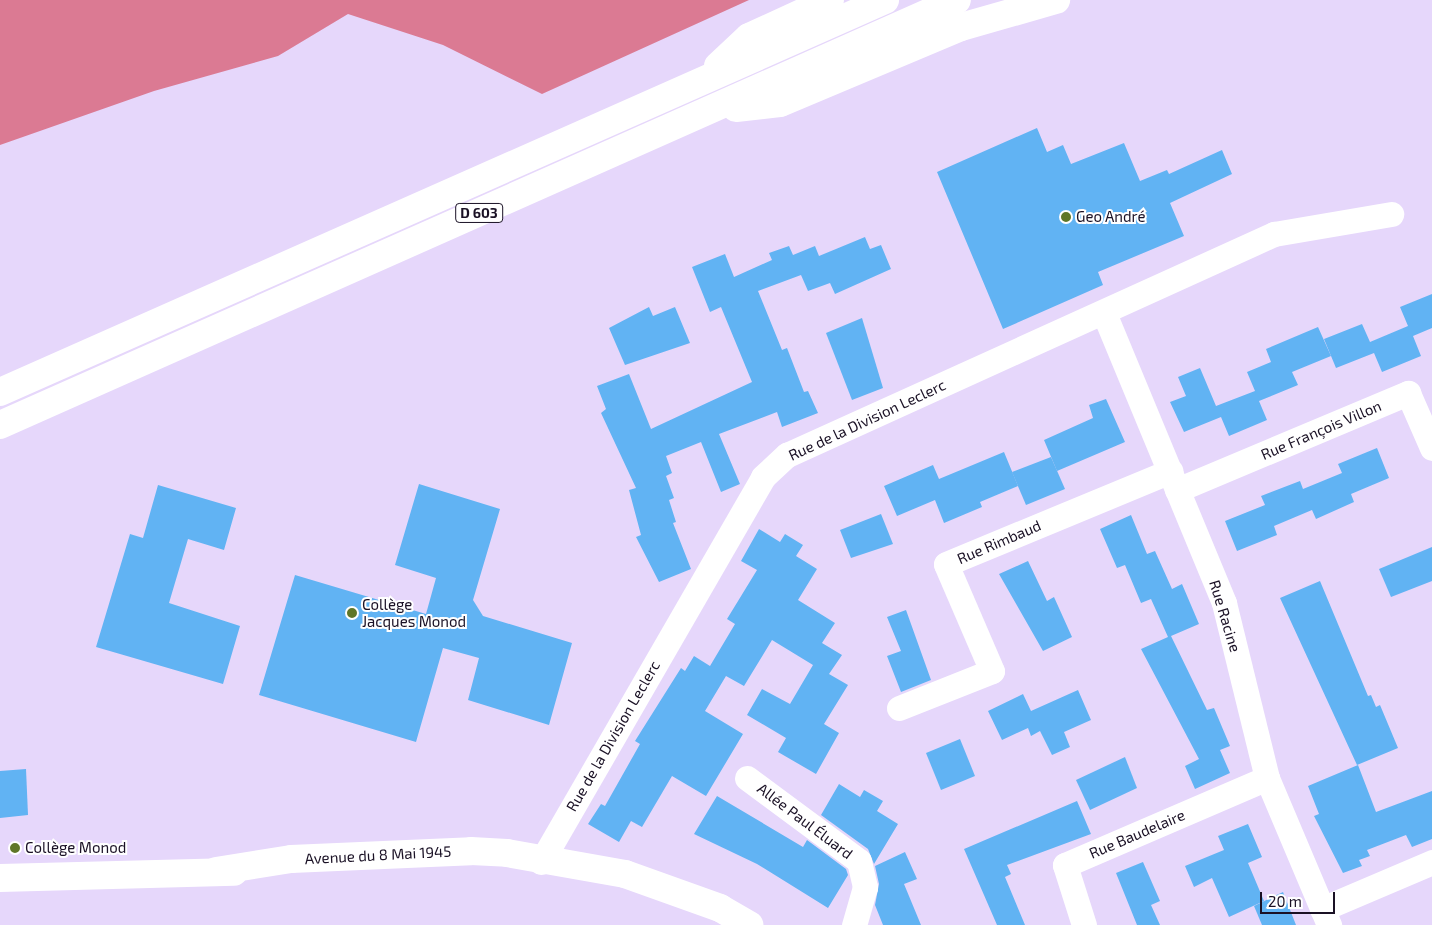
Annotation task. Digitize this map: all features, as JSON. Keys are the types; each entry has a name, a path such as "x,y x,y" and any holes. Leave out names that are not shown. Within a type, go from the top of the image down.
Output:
{"main road":[{"path":"701,82 749,37 830,0"},
{"name":"D 603","path":"0,392 885,0"},
{"name":"D 603","path":"0,426 957,0"},
{"path":"712,110 780,103 961,27 1056,0"},
{"name":"Avenue du 8 Mai 1945","path":"0,878 216,871 291,859 471,851 626,874 720,908 749,925"}],"street":[{"name":"Rue de la Division Leclerc","path":"540,862 763,477 787,455 1104,313 1274,234 1391,214"},
{"name":"Rue Racine","path":"1104,313 1224,603 1268,778 1326,917"},
{"name":"Rue François Villon","path":"1174,480 1408,393 1432,448"},
{"name":"Rue Rimbaud","path":"899,708 992,671 946,564 1174,480"},
{"name":"Allée Paul Éluard","path":"747,778 859,861 865,887 854,925"},
{"name":"Rue Baudelaire","path":"1084,925 1065,865 1268,778"},
{"path":"1326,917 1432,862"}],"shaded area":[{"path":"0,0 749,0 542,94 443,45 348,14 278,56 154,91 0,145"}],"building":[{"name":"Geo André","path":"1037,128 1047,152 1063,145 1071,164 1124,143 1140,181 1167,170 1169,174 1222,150 1232,174 1170,203 1184,236 1098,272 1103,285 1003,329 937,172"},
{"path":"865,237 870,249 881,245 891,269 835,294 830,283 808,291 801,275 758,291 782,350 787,348 804,392 808,391 818,413 782,427 777,412 719,434 740,484 721,492 701,442 666,456 672,473 666,476 674,498 669,500 676,522 673,523 691,569 659,582 636,537 641,535 629,490 636,488 601,413 606,409 597,386 629,374 651,429 752,382 721,307 710,312 692,267 725,254 734,277 772,260 769,253 789,246 793,255 815,246 819,256"},
{"path":"1432,294 1432,328 1413,336 1421,356 1382,372 1374,353 1336,368 1324,339 1362,324 1370,342 1408,326 1400,307"},
{"path":"649,307 653,316 675,307 690,343 625,365 609,328"},
{"path":"862,318 883,388 852,400 826,333"},
{"path":"1318,327 1331,356 1292,372 1298,385 1259,401 1267,420 1229,436 1221,417 1184,432 1170,402 1186,396 1178,377 1200,368 1216,406 1255,391 1247,372 1271,362 1266,349"},
{"path":"1106,399 1125,442 1057,471 1044,440 1093,418 1089,405"},
{"path":"1377,448 1389,478 1351,494 1354,502 1316,519 1312,510 1274,526 1277,535 1237,551 1225,521 1265,505 1261,496 1300,481 1303,489 1342,473 1338,464"},
{"path":"1004,452 1018,486 980,502 982,507 944,523 935,500 897,516 884,486 933,465 939,479"},
{"path":"1051,457 1065,489 1026,505 1012,472"},
{"name":"Collège Jacques Monod","path":"419,484 500,509 473,600 483,616 572,643 549,725 468,700 479,658 443,648 416,742 259,695 295,575 426,614 436,578 395,565"},
{"path":"158,485 236,508 224,550 188,539 169,603 240,626 223,684 96,647 130,534 143,538"},
{"path":"881,514 893,544 851,558 840,530"},
{"path":"1131,515 1147,554 1155,551 1172,589 1182,584 1199,624 1171,636 1207,710 1214,708 1230,746 1220,750 1230,773 1195,789 1185,766 1199,759 1141,649 1168,637 1151,599 1141,603 1125,565 1117,568 1100,529"},
{"path":"759,529 780,542 785,534 803,545 796,556 817,569 798,600 835,623 822,643 842,655 829,674 848,685 824,724 839,733 816,774 778,752 786,738 747,715 762,689 790,704 813,665 772,640 744,686 726,676 705,711 743,734 706,796 672,776 642,827 631,821 619,842 588,824 601,804 605,806 640,744 635,741 681,668 685,671 694,656 710,666 735,624 727,619 757,570 741,561"},
{"path":"1432,547 1432,581 1391,597 1379,569"},
{"path":"1028,561 1047,601 1054,597 1072,637 1043,651 999,574"},
{"path":"1320,581 1368,696 1371,695 1376,707 1380,705 1398,748 1357,765 1280,598"},
{"path":"906,610 931,680 901,692 887,656 901,651 887,617"},
{"path":"1078,690 1091,720 1064,732 1070,747 1052,755 1040,731 1031,736 1028,728 1002,740 988,711 1023,694 1031,711"},
{"path":"960,739 975,776 941,790 926,753"},
{"path":"1125,757 1137,788 1090,810 1076,780"},
{"path":"1358,765 1376,812 1432,791 1432,839 1412,847 1406,835 1367,850 1370,856 1359,860 1362,866 1343,873 1314,816 1319,814 1308,786"},
{"path":"26,769 28,815 0,818 0,771"},
{"path":"839,784 860,797 864,790 883,801 877,811 898,824 874,864 868,849 821,815"},
{"path":"717,796 803,847 807,840 846,869 848,875 828,908 757,864 694,834"},
{"path":"1077,801 1091,834 1007,865 1011,874 1005,877 1025,925 997,925 964,849"},
{"path":"1248,824 1262,857 1248,863 1264,901 1229,917 1212,878 1194,887 1185,866 1224,850 1218,836"},
{"path":"905,852 917,879 904,884 921,925 883,925 875,905 879,884 875,866"},
{"path":"1143,862 1160,901 1151,905 1160,925 1137,925 1116,873"},
{"path":"1283,892 1296,925 1262,925 1254,906"}],"place":[{"name":"Geo André","path":"1066,217"},
{"name":"Collège Jacques Monod","path":"352,613"},
{"name":"Collège Monod","path":"15,848"}]}
